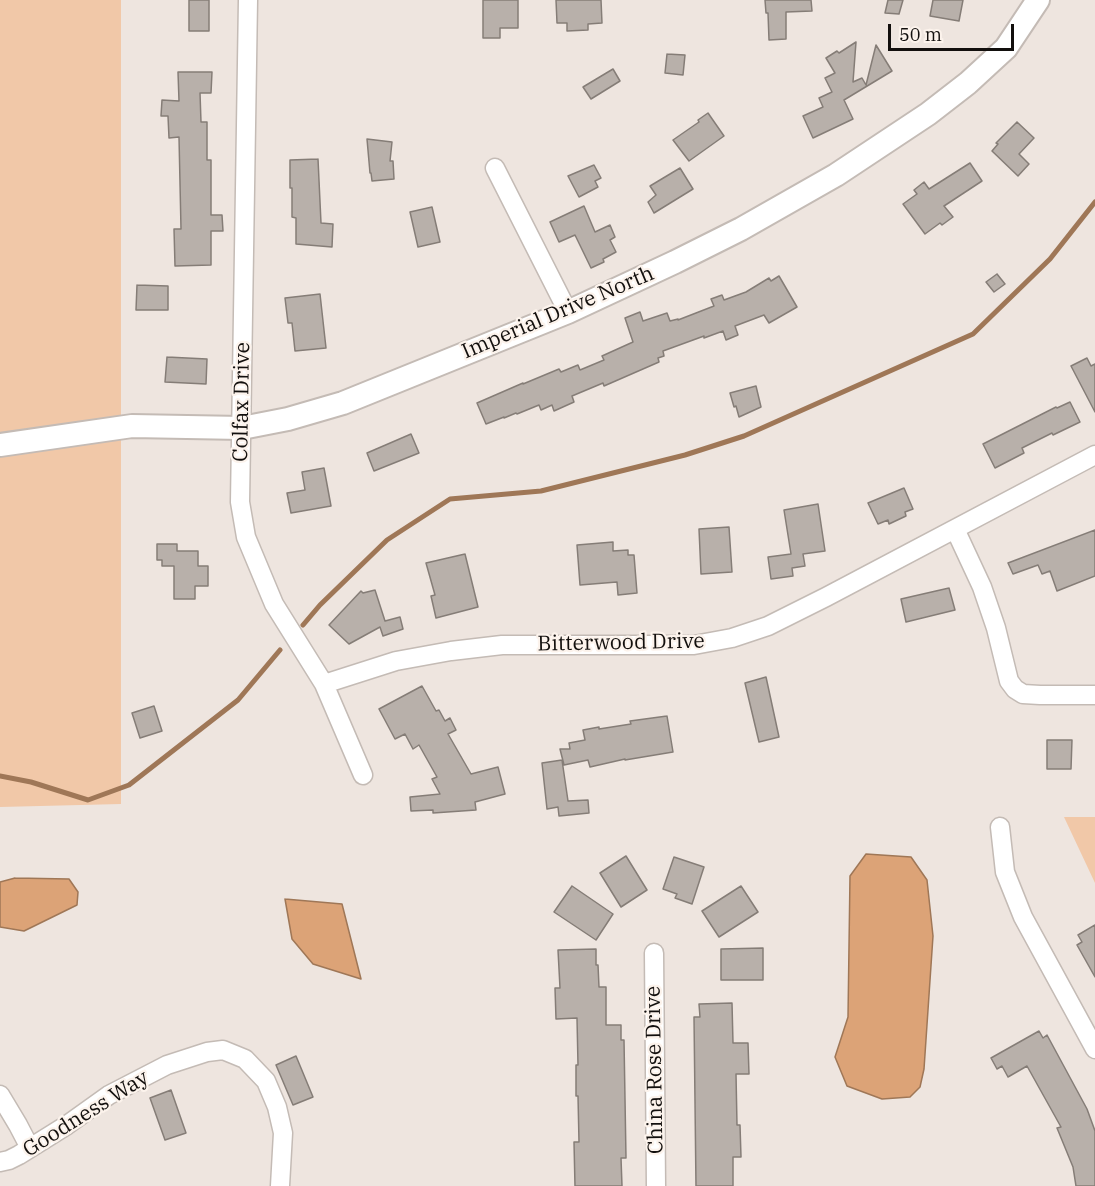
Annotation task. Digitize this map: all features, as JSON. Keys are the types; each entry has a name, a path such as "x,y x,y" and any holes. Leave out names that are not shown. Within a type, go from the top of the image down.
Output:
{"street":[{"name":"Colfax Drive","path":"248,0 240,502 246,537 274,604 324,684 363,775"},
{"name":"Imperial Drive North","path":"0,445 132,426 242,428 288,419 343,403 568,312 741,229 836,175 928,114 968,83 1006,48 1038,0"},
{"path":"495,168 568,312"},
{"name":"Bitterwood Drive","path":"324,684 396,662 451,651 502,645 694,645 732,638 777,621 826,597 1095,455"},
{"path":"955,529 982,587 996,628 1009,681 1015,689 1023,694 1095,695"},
{"path":"1000,827 1005,872 1023,917 1095,1049"},
{"name":"China Rose Drive","path":"654,953 657,1186"},
{"name":"Goodness Way","path":"0,1162 9,1160 30,1148 109,1095 167,1065 207,1052 224,1050 245,1059 266,1082 277,1107 283,1133 280,1186"},
{"path":"0,1095 30,1148"}],"shaded area":[{"path":"0,0 121,0 121,804 0,807"},
{"path":"1064,817 1095,817 1095,883"},
{"path":"866,854 911,857 927,880 933,936 924,1069 920,1087 910,1097 882,1099 847,1086 835,1057 848,1017 850,876"},
{"path":"15,878 69,879 78,892 77,905 24,931 0,927 0,882"},
{"path":"285,899 342,904 361,979 313,964 292,939"}],"building":[{"path":"189,0 209,0 209,31 189,31"},
{"path":"483,0 518,0 518,28 500,28 500,38 483,38"},
{"path":"556,0 601,0 602,23 588,24 588,30 567,31 567,23 557,23"},
{"path":"765,0 811,0 812,11 786,12 786,39 769,40"},
{"path":"888,0 903,0 899,14 885,13"},
{"path":"933,0 963,0 959,21 930,16"},
{"path":"856,42 853,82 862,78 866,85 876,45 892,71 844,100 853,119 813,138 803,116 823,107 819,98 832,92 825,78 835,73 826,58"},
{"path":"667,54 685,55 683,75 665,73"},
{"path":"613,69 620,81 591,99 583,87"},
{"path":"178,72 212,72 211,93 200,93 201,122 207,122 207,160 211,160 211,215 222,215 223,231 211,231 211,265 175,266 174,229 181,229 179,137 169,138 168,116 161,116 162,100 179,101"},
{"path":"708,113 724,136 689,161 673,140"},
{"path":"1017,122 1034,138 1019,154 1029,164 1018,176 992,151 998,144 996,143"},
{"path":"367,139 392,142 390,161 393,161 394,179 372,181"},
{"path":"318,159 321,223 333,224 332,247 296,244 296,218 292,217 290,160"},
{"path":"970,163 982,181 944,206 953,217 925,234 903,204 917,194 914,190 924,182 929,189"},
{"path":"594,165 601,178 595,181 598,187 579,197 568,176"},
{"path":"680,168 693,189 654,213 648,202 656,195 650,186"},
{"path":"584,206 595,232 610,225 615,237 610,240 616,252 603,259 604,262 591,268 575,235 559,242 550,222"},
{"path":"432,207 440,242 418,247 410,212"},
{"path":"997,274 1005,284 994,292 986,282"},
{"path":"779,276 797,307 769,323 764,315 735,326 738,335 726,340 723,331 663,351 664,356 658,358 659,362 604,386 603,383 572,396 574,402 554,411 552,405 541,410 539,405 486,424 477,403 559,369 561,372 578,365 580,370 604,360 602,356 633,342 625,318 640,312 643,321 667,313 670,321 678,320 714,306 711,299 722,295 724,300 746,292 769,278 771,281"},
{"path":"137,285 168,286 168,310 136,310"},
{"path":"320,294 326,348 295,351 292,323 288,323 285,298"},
{"path":"167,357 207,359 206,384 165,382"},
{"path":"1087,358 1091,366 1095,364 1095,412 1071,366"},
{"path":"756,386 761,407 739,417 730,393"},
{"path":"1070,402 1080,422 1022,448 1024,453 995,468 983,444"},
{"path":"411,434 419,453 374,471 367,453"},
{"path":"324,468 331,506 291,513 287,493 305,490 302,472"},
{"path":"904,488 913,509 905,512 906,516 889,524 888,520 878,524 868,503"},
{"path":"818,504 825,551 803,554 805,566 792,568 793,576 771,579 768,557 791,554 784,510"},
{"path":"729,527 732,572 701,574 699,529"},
{"path":"1095,530 1095,576 1057,591 1050,571 1042,574 1038,565 1013,574 1008,563"},
{"path":"613,542 613,551 628,550 628,555 634,555 637,593 618,595 617,582 580,585 577,545"},
{"path":"157,544 177,544 177,551 198,551 198,566 208,566 208,586 195,586 195,599 174,599 174,566 162,566 162,560 157,560"},
{"path":"465,554 478,607 436,618 431,596 435,595 426,563"},
{"path":"949,588 955,610 906,622 901,599"},
{"path":"375,590 385,621 400,617 403,629 383,636 380,627 349,644 329,625 361,591 363,593"},
{"path":"766,677 779,737 759,742 745,683"},
{"path":"422,686 436,711 439,710 445,721 450,718 456,730 448,734 471,774 498,767 505,794 475,802 476,810 433,813 433,810 411,811 410,797 440,794 432,779 437,777 419,745 413,749 405,734 395,739 379,709"},
{"path":"154,706 162,731 140,738 132,713"},
{"path":"667,716 673,752 590,767 588,760 564,765 560,749 570,749 569,743 585,740 583,730 631,724 630,721"},
{"path":"1047,740 1072,740 1071,769 1047,769"},
{"path":"562,760 568,801 588,800 589,813 559,816 558,807 547,809 542,763"},
{"path":"626,856 647,890 621,907 600,873"},
{"path":"674,857 704,867 692,904 675,898 677,894 663,889"},
{"path":"572,886 613,914 596,940 554,912"},
{"path":"741,886 758,912 719,937 702,911"},
{"path":"1095,925 1095,977 1077,945 1082,942 1078,935"},
{"path":"763,948 763,980 721,980 721,949"},
{"path":"596,949 599,987 606,987 606,1025 621,1025 621,1040 624,1040 626,1158 621,1158 622,1186 575,1186 574,1142 579,1142 578,1096 576,1096 577,1018 556,1019 555,988 560,988 558,950"},
{"path":"732,1003 733,1043 748,1043 749,1074 736,1074 737,1125 740,1125 741,1157 733,1157 733,1186 696,1186 694,1017 700,1017 699,1004"},
{"path":"1039,1031 1043,1038 1047,1035 1087,1109 1095,1131 1095,1186 1076,1186 1073,1167 1057,1128 1061,1127 1027,1066 1008,1077 1002,1066 997,1069 991,1058"},
{"path":"296,1056 313,1097 293,1105 276,1065"},
{"path":"171,1090 186,1133 165,1140 150,1098"}],"waterway":[{"path":"303,625 320,605 387,540 450,499 541,491 685,455 744,436 973,334 1050,259 1095,202"},
{"path":"0,776 31,782 88,800 129,785 238,700 280,650"}]}
